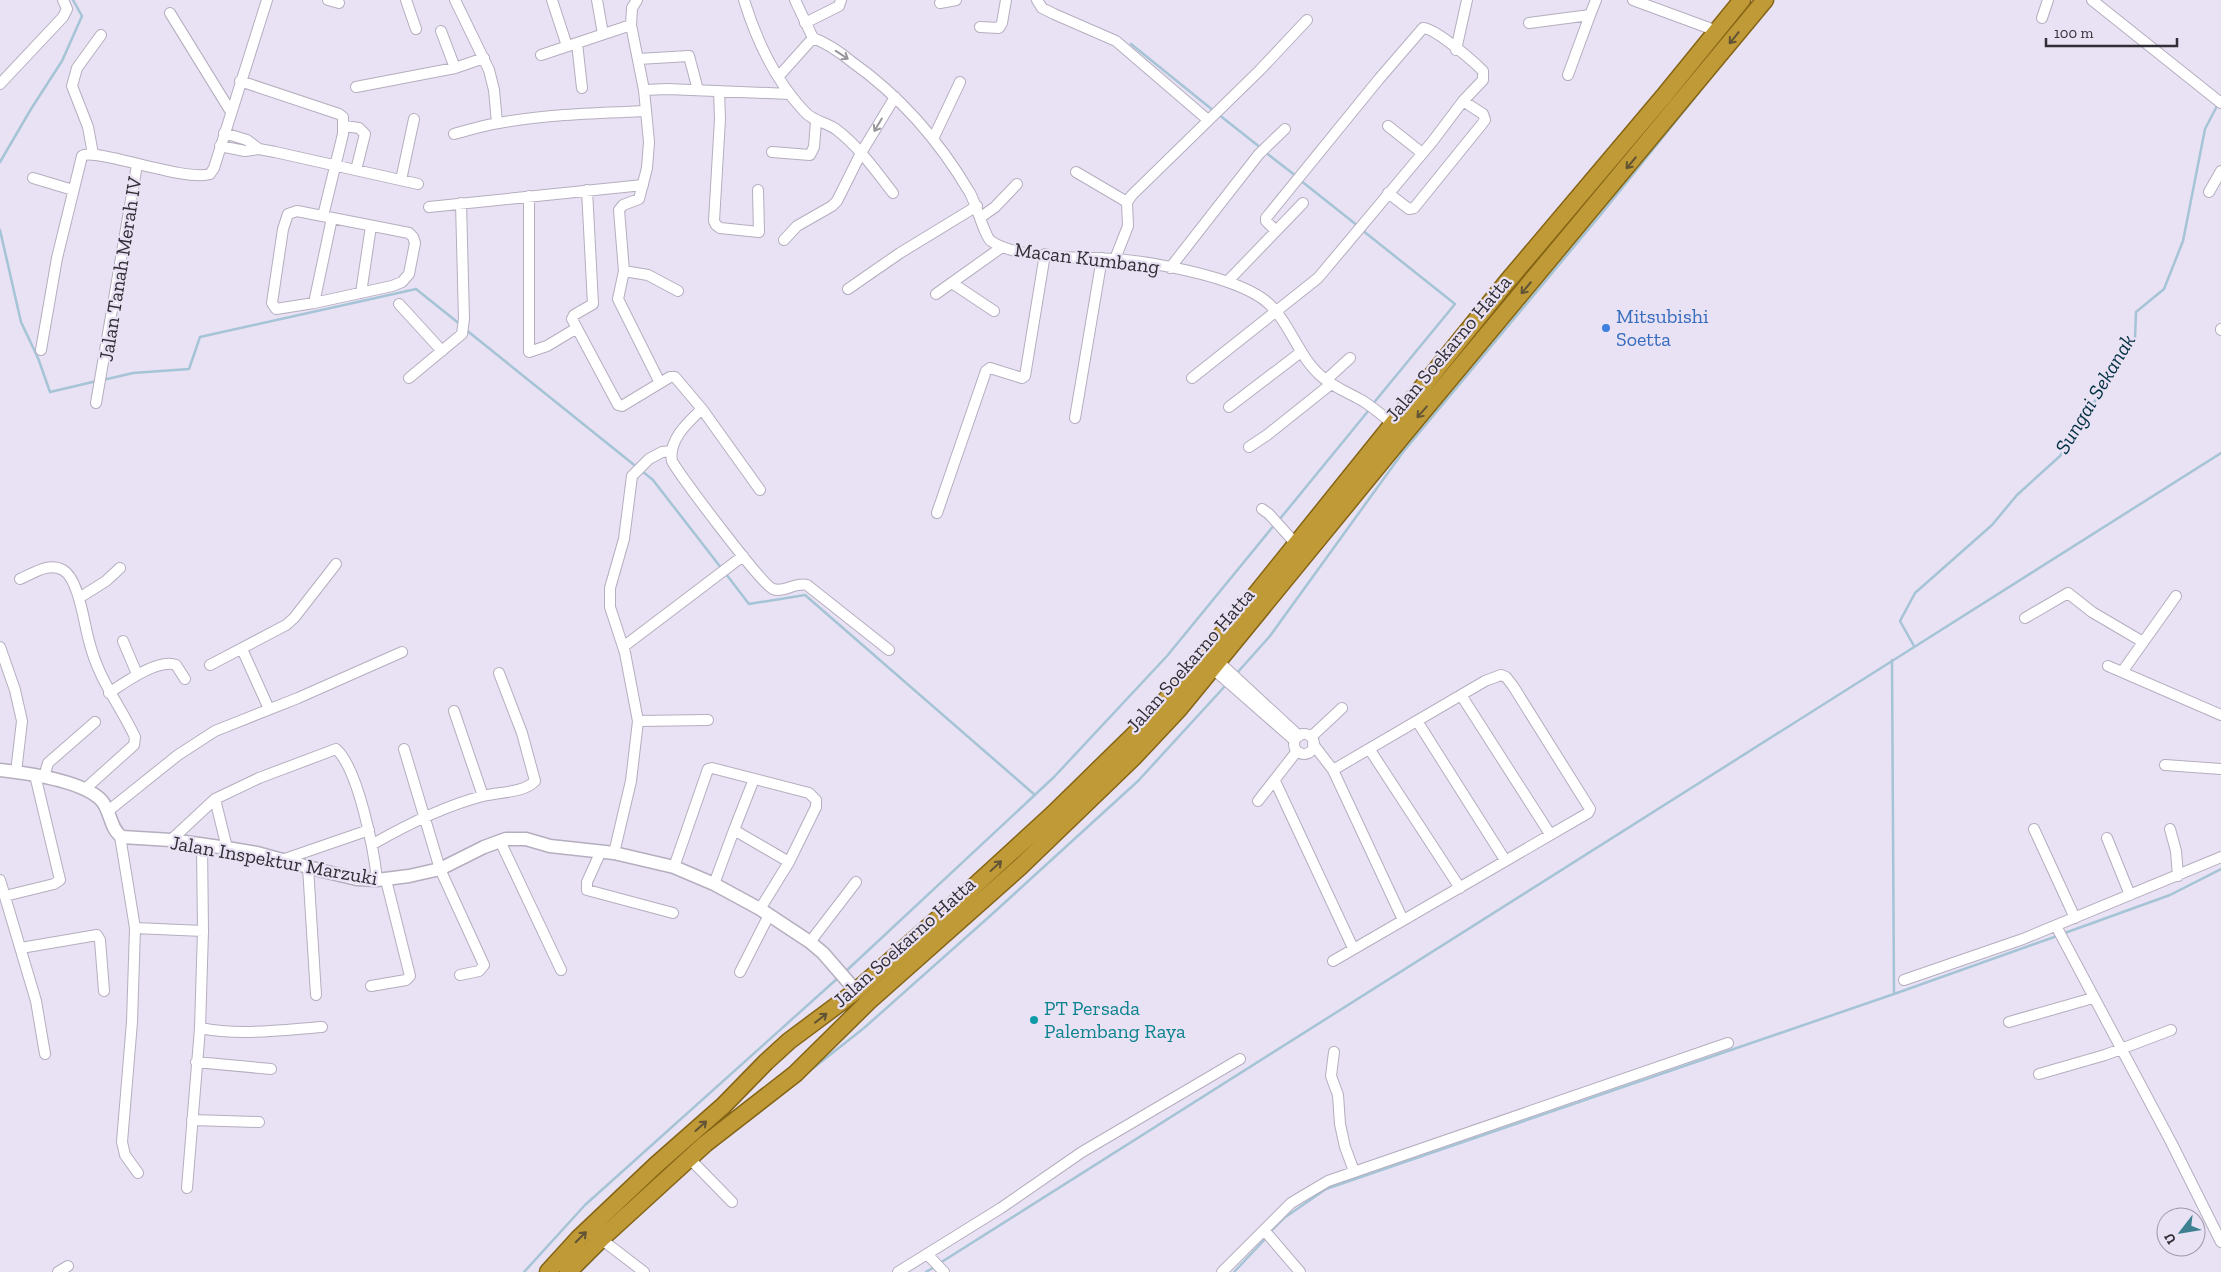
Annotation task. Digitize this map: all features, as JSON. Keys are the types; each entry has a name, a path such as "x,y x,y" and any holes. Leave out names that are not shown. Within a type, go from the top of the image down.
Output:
{"highway":[{"name":"Jalan Soekarno Hatta","path":"568,1272 606,1242 705,1144 795,1074 868,1002 1020,867 1109,770 1166,702 1518,268 1610,161 1742,0"},
{"name":"Jalan Soekarno Hatta","path":"548,1272 579,1238 656,1165 723,1106 789,1041 1109,770 1179,709 1220,668 1405,433 1765,0"}],"street":[{"path":"0,84 63,17 67,9 63,0"},
{"path":"41,350 57,258 82,158 85,154 93,154 137,165 197,175 207,175 213,171 267,0"},
{"path":"406,0 416,28"},
{"path":"455,0 461,16 484,58 493,82 498,123"},
{"path":"552,0 572,45 582,88"},
{"path":"597,0 603,34"},
{"path":"637,0 632,8 631,25 644,90 649,154 642,190 638,200 625,204 619,210 624,271 618,296 619,303 660,383"},
{"path":"744,0 760,39 790,94 804,112 816,121 837,130 862,153 893,193"},
{"path":"779,76 813,38 795,0"},
{"path":"805,23 839,6 841,0"},
{"path":"940,3 956,0"},
{"path":"980,28 999,28 1003,22 1006,0"},
{"path":"1037,0 1042,8 1116,41 1212,116"},
{"path":"1456,50 1467,0"},
{"path":"1568,75 1596,0"},
{"path":"1632,0 1656,4 1716,31"},
{"path":"2042,18 2048,0"},
{"path":"2092,0 2221,103"},
{"path":"170,13 231,112"},
{"path":"1529,23 1590,16"},
{"path":"1115,259 1128,226 1127,202 1141,184 1212,116 1307,20"},
{"path":"541,56 631,25"},
{"path":"1192,378 1318,278 1463,101 1483,80 1484,76 1478,66 1428,28 1423,28 1266,218 1268,224 1276,230"},
{"path":"441,30 456,68"},
{"path":"93,154 88,127 72,86 77,68 101,35"},
{"name":"Macan Kumbang","path":"813,38 844,56 895,97 933,139 977,206 984,231 988,238 1002,247 1045,254 1115,259 1170,268 1226,282 1251,291 1276,311 1301,352 1316,372 1328,382 1364,402 1393,424"},
{"path":"638,59 689,56 698,90"},
{"path":"356,87 456,68 484,58"},
{"path":"240,81 339,114 344,119 334,165 314,303"},
{"path":"933,139 960,82"},
{"path":"644,90 790,94"},
{"path":"719,91 720,119 714,221 716,226 759,232 758,190"},
{"path":"784,240 796,226 834,204 895,97"},
{"path":"1388,193 1409,209 1414,208 1485,120 1483,114 1463,101"},
{"path":"454,134 498,123 581,113 646,111"},
{"path":"401,180 414,119"},
{"path":"772,152 810,155 814,147 816,121"},
{"path":"344,126 359,128 365,134 356,170"},
{"path":"1388,126 1422,153"},
{"path":"1170,268 1261,151 1281,135 1285,129"},
{"path":"224,133 248,140 259,149"},
{"path":"220,146 245,151 259,149 418,184"},
{"name":"Jalan Tanah Merah IV","path":"96,403 137,165"},
{"path":"2209,192 2221,171"},
{"path":"1076,172 1127,202"},
{"path":"33,178 74,190"},
{"path":"981,217 995,207 1017,184"},
{"path":"429,207 587,190 642,190"},
{"path":"587,190 593,304 572,317 576,328 619,406 670,377 675,377 702,409 760,490"},
{"path":"530,196 529,352 547,346 576,328"},
{"path":"1226,282 1303,203"},
{"path":"409,378 462,334 464,323 461,204"},
{"path":"848,289 908,248 977,206"},
{"path":"297,210 372,226 409,233 413,237 415,243 410,270 406,278 392,286 314,303 280,309 275,308 272,303 286,217 291,212 297,210"},
{"path":"361,293 372,226"},
{"path":"936,294 1002,247"},
{"path":"937,513 986,370 990,368 1022,378 1025,376 1045,254"},
{"path":"1075,418 1102,258"},
{"path":"624,271 648,275 678,291"},
{"path":"952,283 994,311"},
{"path":"400,304 442,351"},
{"path":"1230,407 1301,352"},
{"path":"1249,447 1267,436 1328,382 1350,358"},
{"path":"702,409 685,425 671,455 675,466 743,556 771,588 779,590 798,584 807,586 889,650"},
{"path":"672,450 662,452 635,471 629,489 624,539 612,578 609,598 633,688 638,721 631,781 608,852 587,882 587,890 673,913"},
{"path":"1262,509 1275,520 1296,544"},
{"path":"623,647 743,556"},
{"path":"210,665 279,630 291,621 336,564"},
{"path":"20,579 46,568 56,567 67,573 79,598 94,660 109,693 134,735 136,742 85,789"},
{"path":"79,598 106,581 120,568"},
{"path":"2024,618 2068,593 2092,612 2143,642"},
{"path":"2122,672 2176,596"},
{"path":"123,642 137,674"},
{"path":"0,647 15,690 22,722 16,772"},
{"path":"242,649 269,709"},
{"path":"108,811 198,741 215,731 402,652"},
{"path":"109,693 137,674 169,663 176,665 184,679"},
{"path":"2108,666 2221,715"},
{"path":"1220,668 1307,753 1312,749 1312,741 1342,708"},
{"path":"373,844 424,816 483,796 527,787 536,780 522,733 499,673"},
{"path":"1333,770 1461,695 1493,677 1501,675 1506,677 1522,701 1590,809 1588,813 1333,961"},
{"path":"1461,695 1550,834"},
{"path":"454,711 483,796"},
{"path":"638,721 708,720"},
{"path":"1417,721 1505,860"},
{"path":"5,896 54,884 60,880 39,776 48,763 95,722"},
{"path":"1258,801 1276,780 1297,742 1306,735 1333,770 1403,920"},
{"path":"171,840 215,799 259,778 336,749 350,773 369,830 410,976 406,980 371,986"},
{"path":"404,749 440,869 484,965 479,971 460,975"},
{"path":"1370,750 1460,888"},
{"path":"2165,765 2221,769"},
{"path":"674,867 706,770 712,768 809,793 816,800 816,806 765,912 740,972"},
{"path":"0,770 39,776 85,789 101,800 120,836 135,928 132,1022 122,1142 125,1156 138,1173"},
{"path":"714,884 754,779"},
{"path":"1276,780 1353,948"},
{"path":"215,799 227,848"},
{"path":"2034,828 2075,918"},
{"path":"2170,829 2176,851 2178,876"},
{"path":"282,860 369,830"},
{"path":"734,830 789,862"},
{"name":"Jalan Inspektur Marzuki","path":"120,836 130,839 171,840 227,848 357,878 382,880 440,869 500,841 526,839 550,846 608,852 674,867 714,884 765,912 810,942 852,987"},
{"path":"2107,838 2130,895"},
{"path":"500,841 561,970"},
{"path":"187,1188 200,1028 202,845"},
{"path":"1904,980 2060,933 2075,918 2221,857"},
{"path":"308,867 316,995"},
{"path":"0,880 36,1001 45,1054"},
{"path":"810,942 856,882"},
{"path":"135,928 202,930"},
{"path":"2060,933 2221,1242"},
{"path":"21,948 97,936 100,940 104,991"},
{"path":"2009,1022 2093,998"},
{"path":"200,1028 252,1033 322,1027"},
{"path":"2039,1074 2121,1049 2171,1030"},
{"path":"1222,1272 1265,1232 1291,1203 1328,1181 1728,1043"},
{"path":"1334,1052 1331,1076 1338,1095 1340,1124 1345,1147 1354,1171"},
{"path":"898,1272 929,1256 1082,1152 1240,1059"},
{"path":"196,1062 271,1069"},
{"path":"192,1120 259,1122"},
{"path":"690,1159 732,1202"},
{"path":"1265,1232 1300,1272"},
{"path":"606,1242 644,1272"},
{"path":"929,1256 944,1272"},
{"path":"58,1272 68,1266"}],"waterway":[{"path":"0,162 62,61 82,16 73,0"},
{"path":"1131,44 1214,111"},
{"path":"1237,673 1270,636 1403,452 1602,213 1700,91"},
{"name":"Sungai Sekanak","path":"1914,646 1900,621 1915,593 1992,525 2017,495 2060,456 2135,338 2136,312 2164,289 2183,241 2205,129 2218,104"},
{"path":"1218,114 1261,148"},
{"path":"1265,152 1296,176"},
{"path":"1300,180 1358,226"},
{"path":"0,230 21,322 38,358 50,392 97,381"},
{"path":"1362,230 1455,304 1372,405"},
{"path":"103,380 133,373 189,369 200,337 416,289 461,325"},
{"path":"465,329 638,468"},
{"path":"1279,520 1369,410"},
{"path":"940,1263 2221,453"},
{"path":"642,471 653,480 722,569"},
{"path":"845,972 1054,777 1167,656 1275,524"},
{"path":"726,574 749,604 805,595 1035,795"},
{"path":"1892,660 1894,994"},
{"path":"807,1073 864,1028 1138,781 1226,685"},
{"path":"2062,934 2170,895 2221,869"},
{"path":"1270,1232 1284,1218 1326,1189 2057,936"},
{"path":"524,1272 585,1205 839,977"},
{"path":"1234,1272 1267,1237"},
{"path":"580,1272 606,1246"},
{"path":"926,1272 936,1266"}],"place":[{"name":"Mitsubishi Soetta","path":"1606,328"},
{"name":"PT Persada Palembang Raya","path":"1034,1020"}]}
